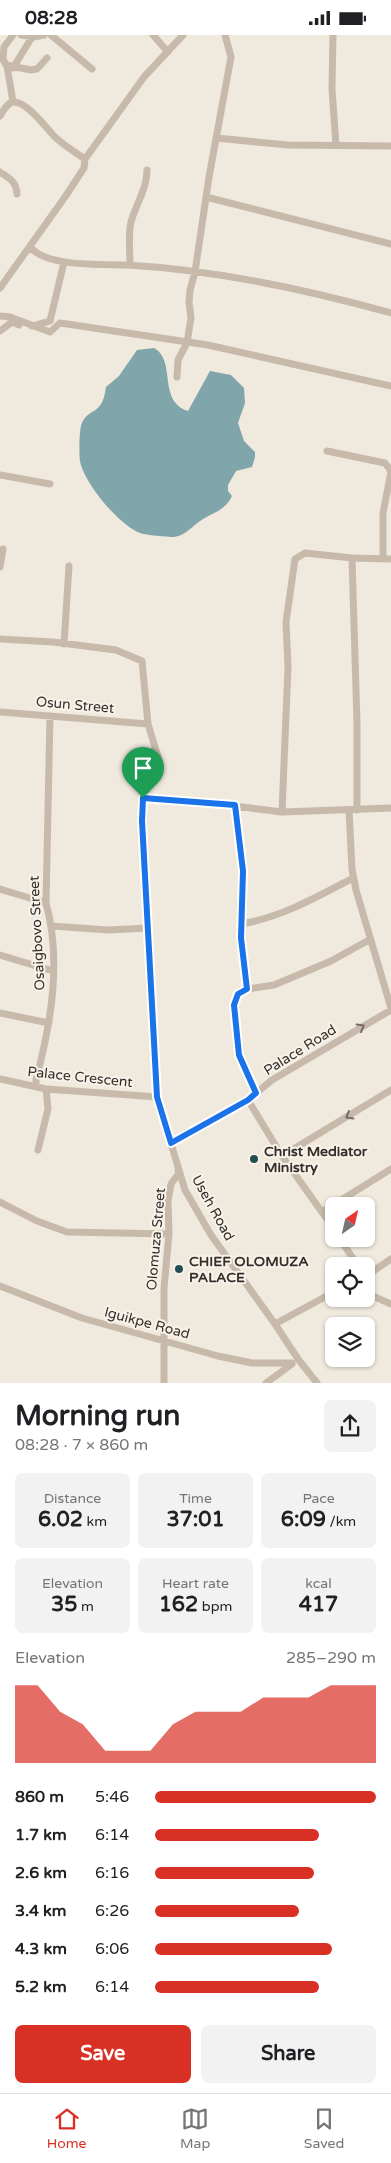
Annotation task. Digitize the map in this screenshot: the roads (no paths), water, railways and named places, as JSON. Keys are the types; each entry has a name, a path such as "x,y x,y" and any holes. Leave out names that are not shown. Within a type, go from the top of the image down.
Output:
{"street":[{"path":"13,35 4,47 3,59 8,73 13,102"},
{"path":"21,35 32,37 44,35"},
{"path":"51,35 92,69"},
{"path":"153,35 168,53"},
{"path":"0,288 3,279 28,249 80,173 85,159 144,77 183,35"},
{"path":"177,377 178,360 188,343 189,302 230,57 225,35"},
{"path":"333,35 332,89 336,145"},
{"path":"8,73 15,67 32,37"},
{"path":"3,59 15,67 31,70 37,69 47,58"},
{"path":"0,115 8,104 13,102 19,103 40,119 53,136 85,159"},
{"path":"216,138 288,145 391,146"},
{"path":"130,265 130,224 147,182 147,170"},
{"path":"0,172 14,181 17,193"},
{"path":"206,197 391,244"},
{"path":"28,249 32,249 38,255"},
{"path":"23,256 38,255 64,262 130,265 195,272 332,296 391,313"},
{"path":"0,331 12,322 33,326 50,321 64,262"},
{"path":"0,316 10,317 50,332 60,323 188,343 355,376 391,386"},
{"path":"327,451 385,463 391,471 383,513 383,559"},
{"path":"0,475 50,484"},
{"path":"0,567 3,549"},
{"path":"282,812 288,667 286,622 295,559 305,553 352,558 391,559"},
{"path":"352,558 358,810"},
{"path":"0,639 64,644 69,566"},
{"name":"Useh Road","path":"64,644 116,650 142,661 148,724 159,760 143,798 142,821 157,1097 185,1190 211,1235 275,1324 295,1361 317,1383"},
{"name":"Osun Street","path":"0,712 148,724"},
{"name":"Osaigbovo Street","path":"36,1087 54,991 52,926 46,903 50,716"},
{"path":"143,798 235,805 282,812 391,808"},
{"path":"235,805 243,871 241,924 247,989"},
{"path":"349,810 353,878 369,939 391,1009"},
{"path":"241,924 263,921 283,913 353,878"},
{"path":"0,889 46,903"},
{"path":"52,926 109,930 147,929"},
{"path":"256,1093 239,1055 234,1005 238,994 247,989 274,985 331,961 369,939"},
{"path":"0,955 53,971"},
{"name":"Palace Road","path":"171,1143 248,1100 292,1067 391,1009"},
{"path":"0,1013 49,1023"},
{"name":"Palace Crescent","path":"0,1079 46,1089 157,1097"},
{"path":"38,1150 48,1109 46,1089"},
{"path":"282,1156 391,1090"},
{"path":"248,1100 282,1156 325,1216"},
{"name":"Olomuza Street","path":"164,1383 164,1287 169,1234 170,1193 171,1184 179,1173 171,1143"},
{"path":"322,1212 391,1169"},
{"path":"0,1203 37,1221 67,1232 169,1234"},
{"path":"375,1270 391,1259"},
{"name":"Iguikpe Road","path":"0,1286 82,1318 218,1355 252,1363 295,1361"},
{"path":"275,1324 325,1297"},
{"path":"375,1297 391,1304"},
{"path":"266,1383 295,1361"}],"water":[{"path":"154,348 161,354 165,362 173,399 179,406 188,411 210,371 231,375 244,388 245,403 238,423 244,441 255,452 252,467 236,471 228,485 228,491 232,496 226,505 199,521 186,532 174,537 142,534 122,521 95,491 80,461 80,430 85,418 99,407 102,403 106,387 119,376 137,350"}],"place":[{"name":"Christ Mediator Ministry","path":"254,1159"},
{"name":"CHIEF OLOMUZA PALACE","path":"179,1269"}]}
